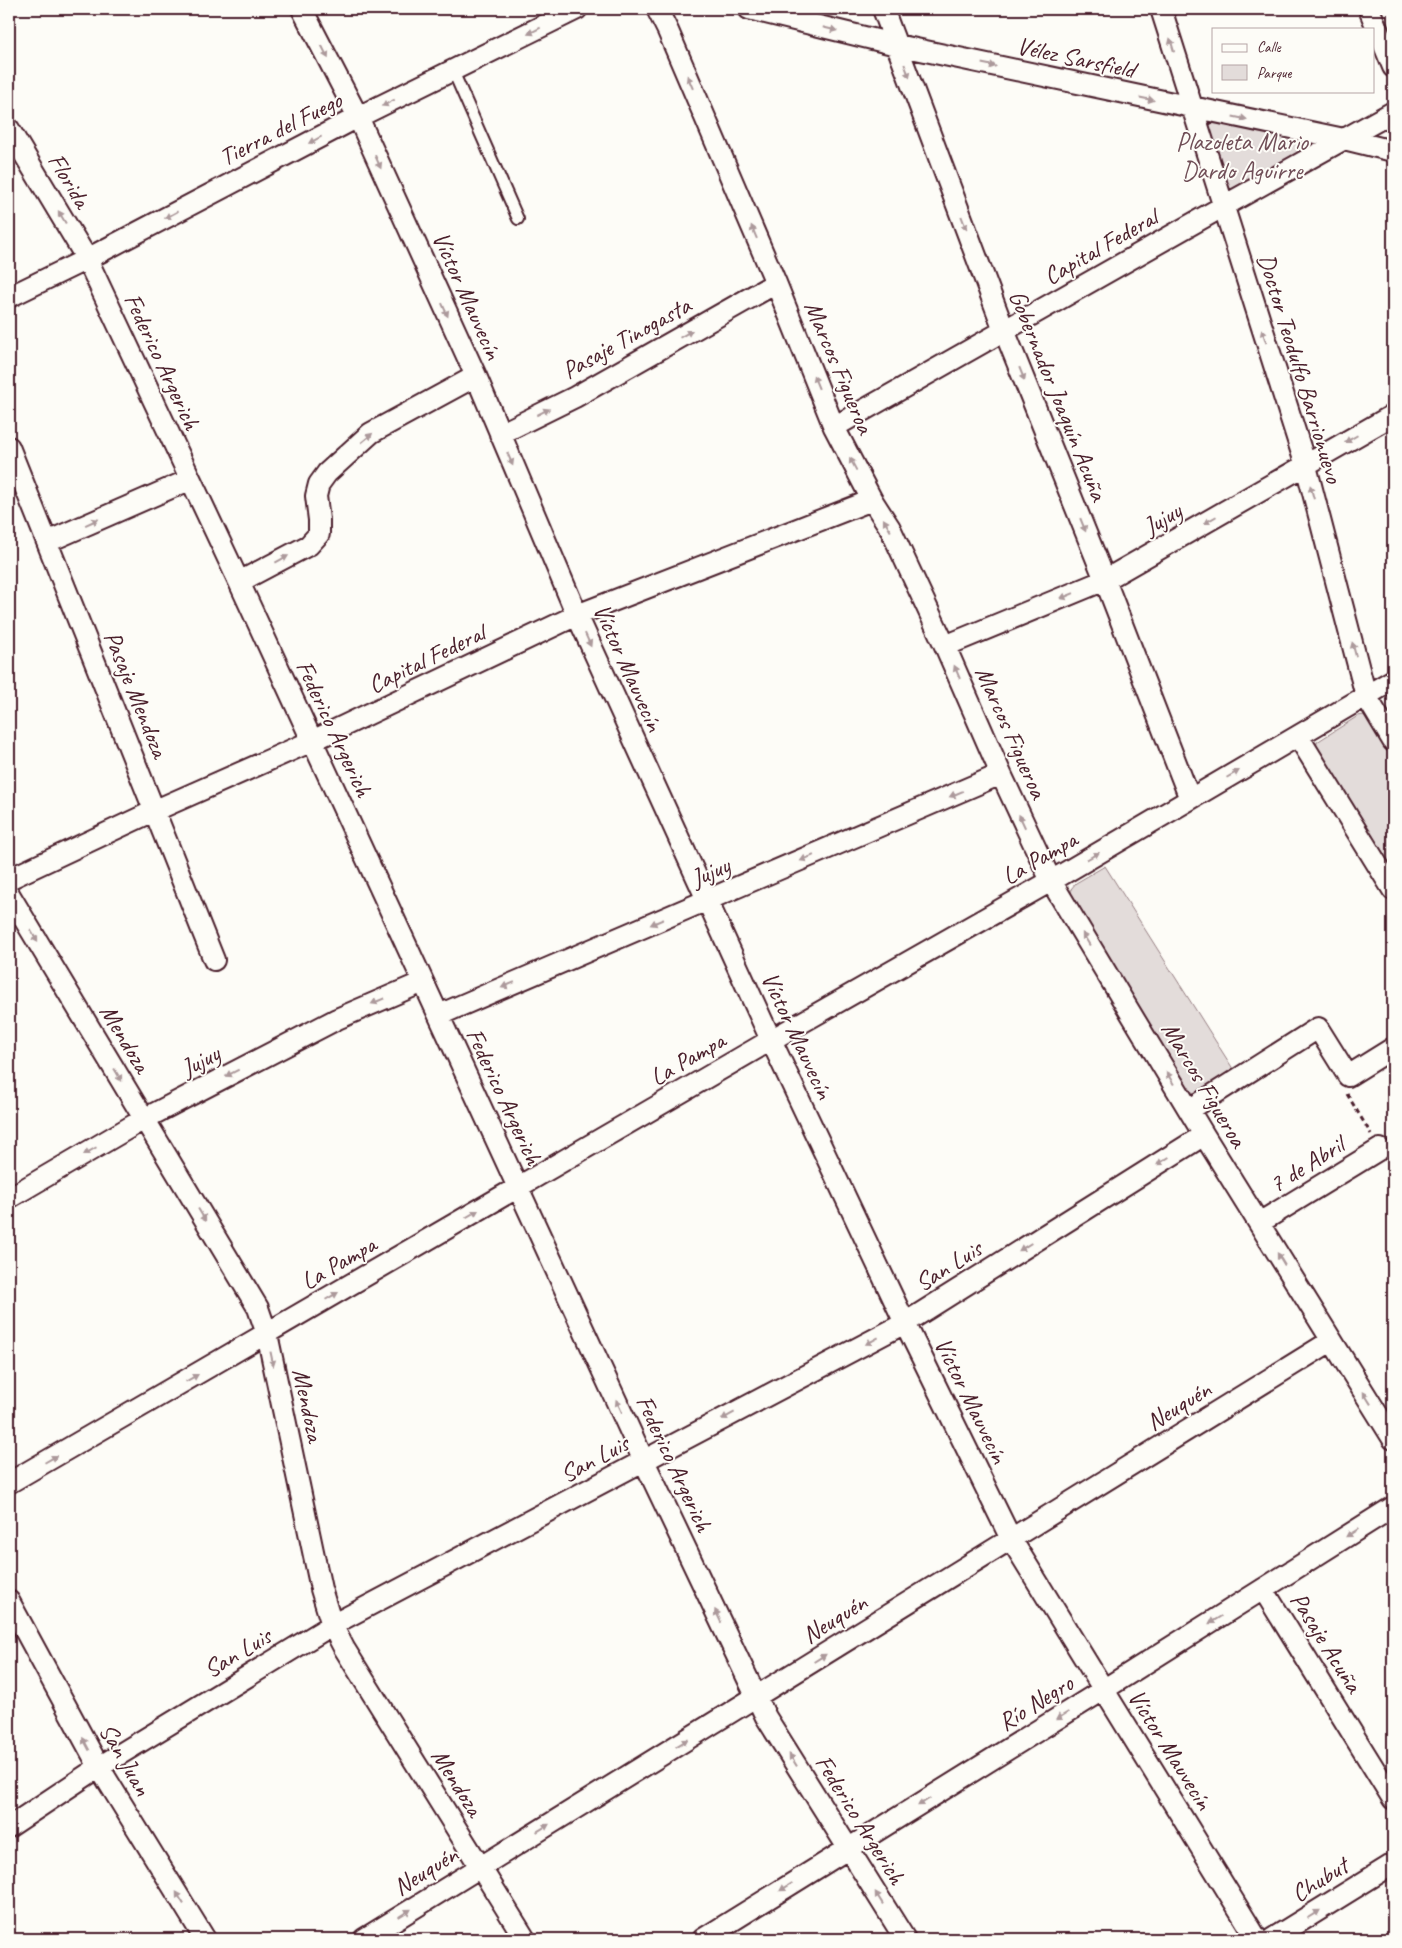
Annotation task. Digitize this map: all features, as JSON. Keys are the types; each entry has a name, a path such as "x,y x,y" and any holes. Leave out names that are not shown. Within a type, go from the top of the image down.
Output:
{"street":[{"name":"Víctor Mauvecín","path":"302,9 358,117 476,376 576,615 770,1040 905,1323 1011,1538 1257,1939"},
{"name":"Tierra del Fuego","path":"9,297 87,259 358,117 577,9"},
{"name":"Marcos Figueroa","path":"657,9 776,283 834,427 872,500 890,528 946,646 1001,774 1051,881 1204,1135 1393,1439"},
{"name":"Vélez Sarsfield","path":"749,9 897,45 1393,151"},
{"name":"Gobernador Joaquín Acuña","path":"883,9 1004,330 1105,580 1190,799"},
{"name":"Doctor Teodulfo Barrionuevo","path":"1160,9 1306,466 1366,696 1393,741"},
{"path":"1370,9 1393,67"},
{"name":"Capital Federal","path":"834,427 1393,112"},
{"name":"Florida","path":"9,129 87,259"},
{"name":"Federico Argerich","path":"87,259 239,582 644,1461 766,1717 905,1939"},
{"name":"Pasaje Tinogasta","path":"500,434 575,397 776,283"},
{"path":"239,582 309,545 318,534 319,520 316,496 319,484 327,473 371,433 476,376"},
{"name":"Jujuy","path":"946,646 1105,580 1393,415"},
{"name":"Pasaje Mendoza","path":"9,447 156,810 214,960"},
{"path":"47,542 190,480"},
{"name":"Capital Federal","path":"9,880 156,810 312,741 576,615 872,500"},
{"name":"La Pampa","path":"9,1484 770,1040 1051,881 1393,680"},
{"path":"1298,736 1393,890"},
{"name":"Jujuy","path":"439,1015 1001,774"},
{"name":"Mendoza","path":"9,894 258,1308 267,1334 321,1589 332,1625 344,1648 525,1939"},
{"name":"Jujuy","path":"9,1198 144,1119 337,1019 423,982"},
{"path":"1189,1110 1318,1028 1348,1076 1393,1048"},
{"name":"San Luis","path":"9,1827 99,1767 332,1625 905,1323 1204,1135"},
{"name":"7 de Abril","path":"1260,1223 1380,1149"},
{"name":"Neuquén","path":"364,1939 1331,1341"},
{"name":"Río Negro","path":"703,1939 1393,1507"},
{"name":"Pasaje Acuña","path":"1263,1589 1393,1799"},
{"name":"San Juan","path":"9,1601 99,1767 205,1939"},
{"name":"Chubut","path":"1272,1939 1393,1864"}],"lane":[{"path":"453,71 518,219"}],"path":[{"path":"1348,1076 1347,1096 1380,1149"}],"green space":[{"name":"Plazoleta Mario Dardo Aguirre","path":"1216,123 1295,139 1301,148 1296,157 1240,188 1230,189 1222,182 1208,131 1209,125"},
{"path":"1364,715 1368,718 1393,759 1393,876 1316,749 1317,742 1358,716"},
{"path":"1105,866 1235,1072 1203,1090 1194,1093 1186,1089 1072,902 1071,889 1076,883"},
{"path":"736,1929 743,1939 719,1939"}]}
